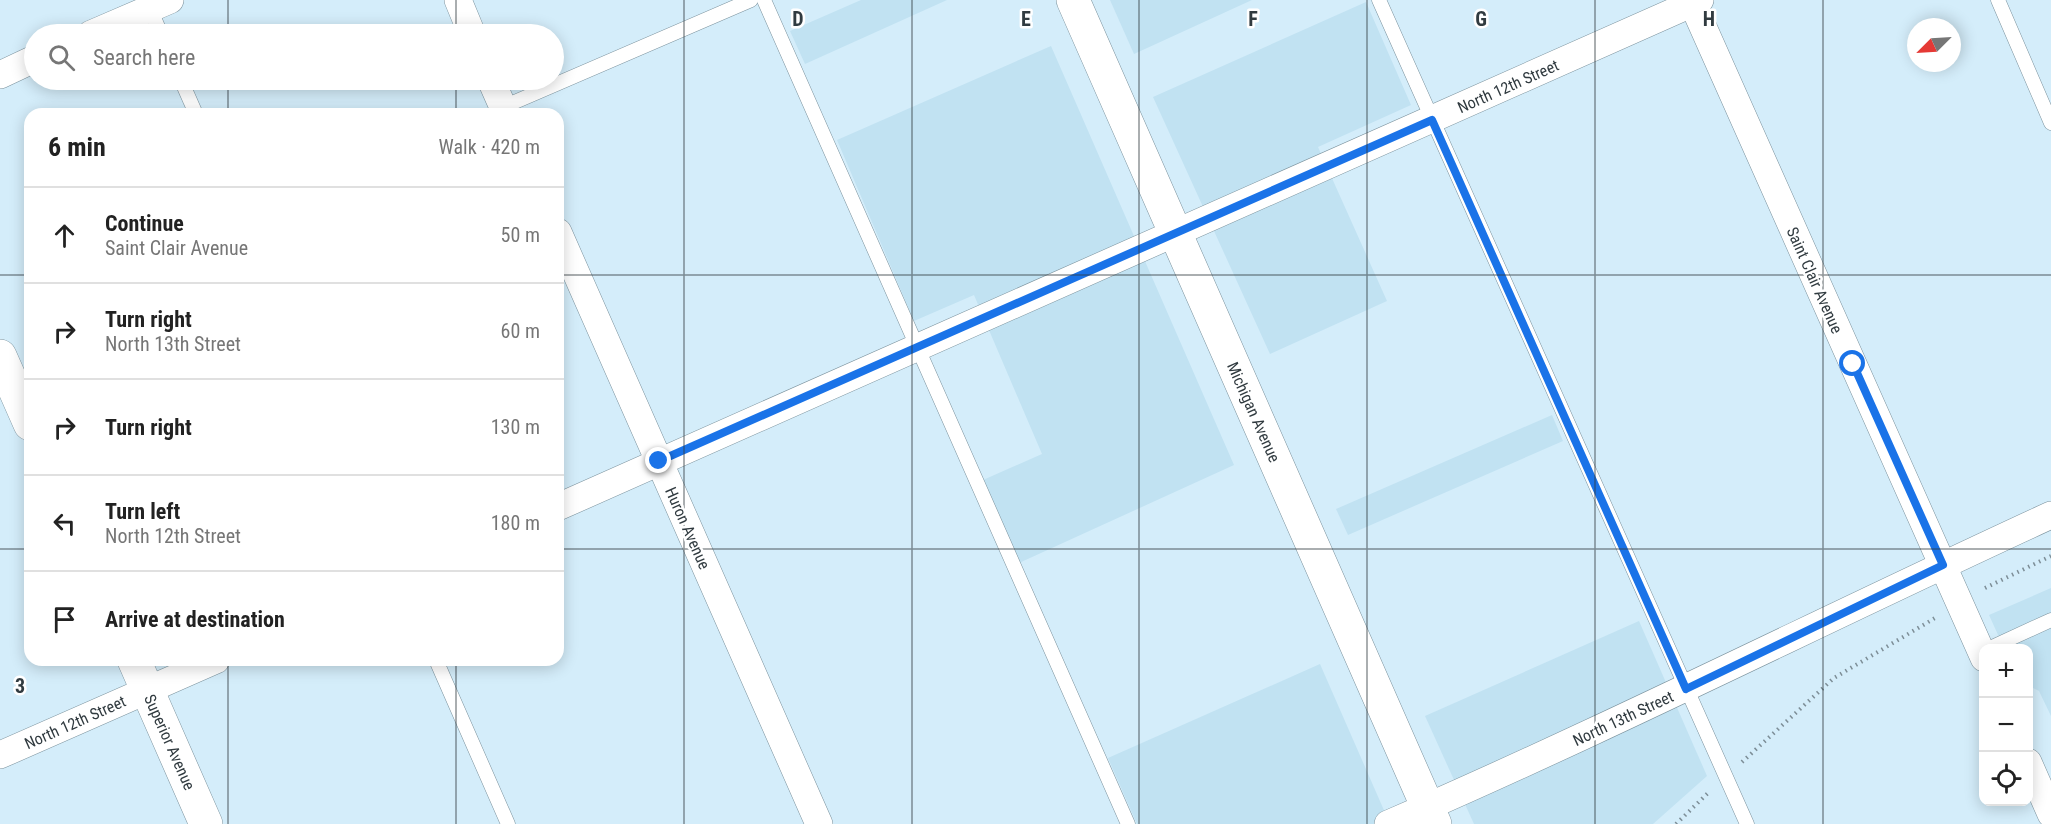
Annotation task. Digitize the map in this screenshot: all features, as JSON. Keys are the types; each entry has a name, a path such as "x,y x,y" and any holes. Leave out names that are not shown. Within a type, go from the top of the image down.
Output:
{"street":[{"path":"458,0 468,24"},
{"name":"Michigan Avenue","path":"1073,0 1432,815"},
{"name":"North 12th Street","path":"564,504 1432,120 1694,1"},
{"name":"Saint Clair Avenue","path":"1694,1 1943,565 1981,644"},
{"path":"112,24 155,3"},
{"path":"0,75 24,64"},
{"path":"496,90 504,108"},
{"name":"Huron Avenue","path":"564,246 819,824"},
{"path":"0,356 24,410"},
{"name":"North 13th Street","path":"1388,824 1432,815 1686,689 1943,565 2051,516"},
{"name":"Superior Avenue","path":"137,666 206,824"},
{"name":"North 12th Street","path":"0,755 202,666"},
{"path":"2033,773 2051,814"}],"lane":[{"path":"564,84 751,0"},
{"path":"764,0 1128,824"},
{"path":"1379,0 1747,824"},
{"path":"1998,0 2051,123"},
{"path":"155,3 159,24"},
{"path":"185,90 193,108"},
{"path":"509,108 550,90"},
{"path":"2003,644 2051,620"},
{"path":"439,666 508,824"}],"path":[{"path":"1981,590 2051,556"},
{"path":"1676,824 1834,678 1932,620"}],"shaded area":[{"path":"861,0 947,0 805,64 790,31"},
{"path":"1110,0 1252,0 1134,54"},
{"path":"1366,2 1411,105 1318,147 1387,301 1270,354 1153,97"},
{"path":"1051,46 1234,465 1019,563 983,480 1042,454 974,295 914,321 837,140"},
{"path":"1552,415 1563,441 1348,535 1336,509"},
{"path":"2051,588 2051,716 2039,691 2033,688 2033,644 2002,644 1989,615"},
{"path":"1639,621 1707,776 1653,824 1474,824 1425,716"},
{"path":"1320,664 1390,824 1137,824 1108,758"}],"route":[{"path":"659,461 1432,120 1686,689 1943,565 1853,364"}]}
